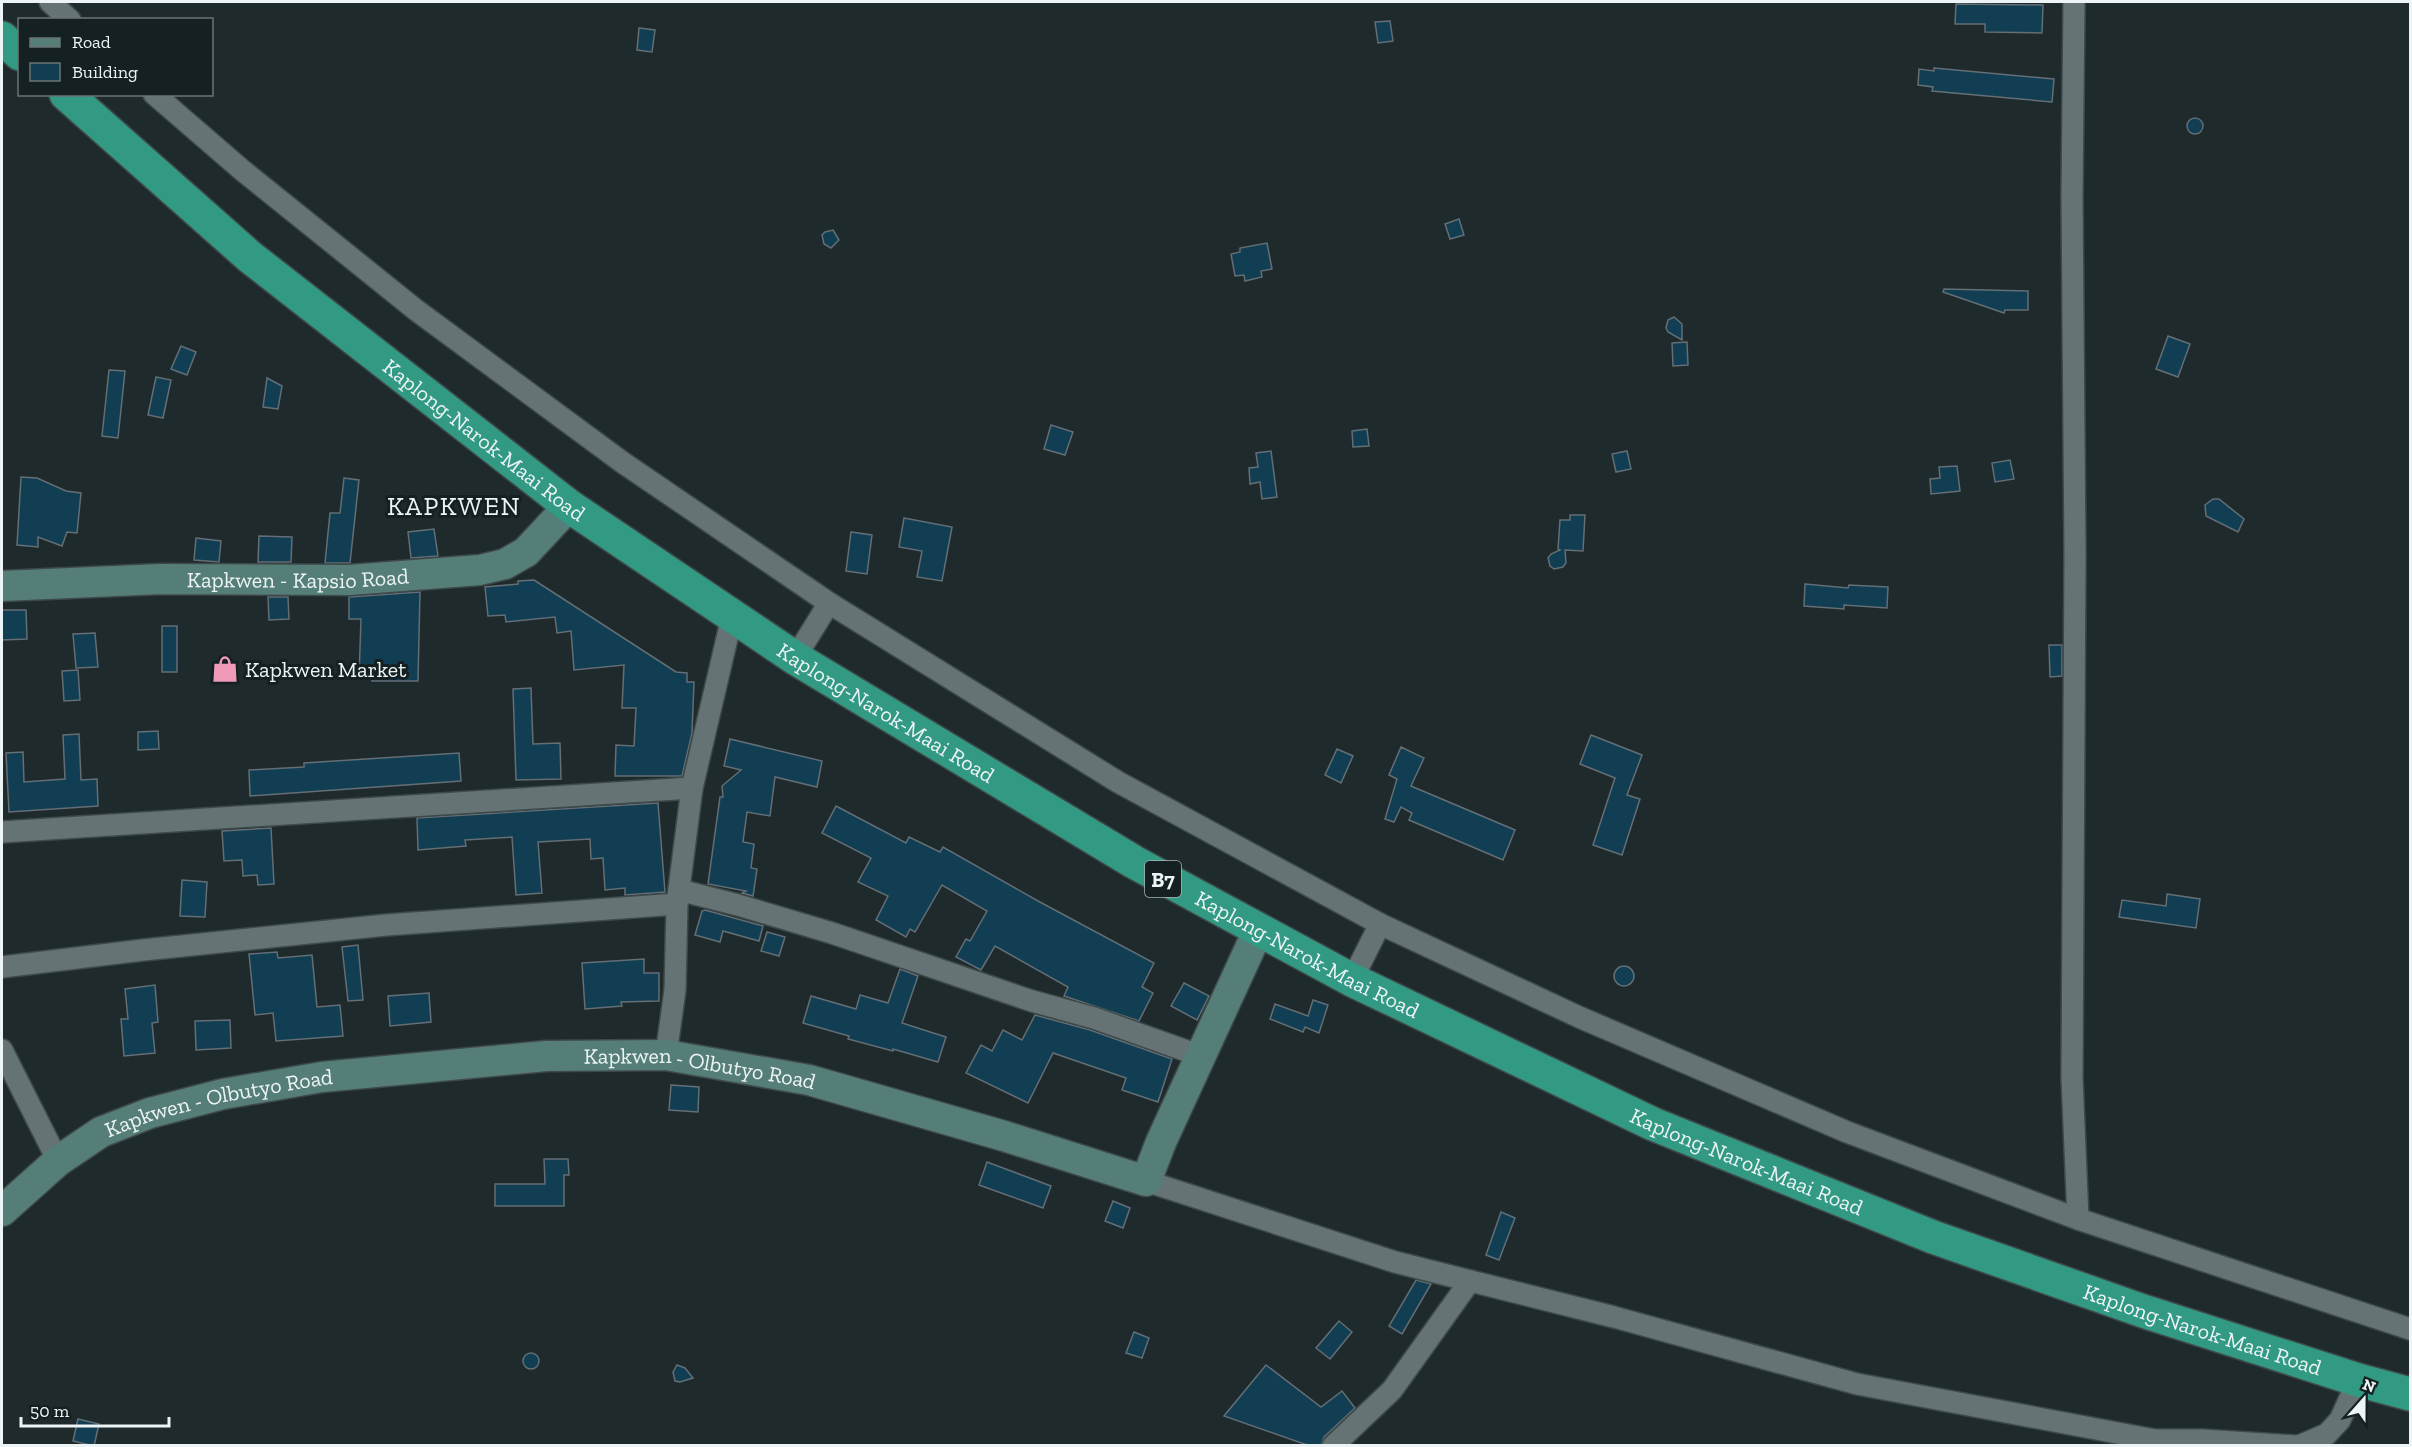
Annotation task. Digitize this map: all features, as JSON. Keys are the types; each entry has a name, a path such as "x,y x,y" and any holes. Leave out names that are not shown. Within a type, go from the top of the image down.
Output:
{"highway":[{"path":"2,38 18,52"},
{"name":"Kaplong-Narok-Maai Road","path":"68,96 250,257 569,506 795,658 1134,862 1258,931 1353,980 1653,1124 1933,1237 2143,1311 2358,1380 2410,1394"}],"street":[{"path":"50,2 68,18"},
{"path":"2074,2 2072,186 2075,554 2072,1078 2078,1219"},
{"path":"156,96 242,170 416,310 622,462 829,603 1118,782 1380,924 1579,1017 1837,1127 2078,1219 2410,1329"},
{"name":"Kapkwen - Kapsio Road","path":"2,586 161,579 349,580 480,570 505,564 526,552 569,506"},
{"path":"795,658 829,603"},
{"path":"666,1055 675,990 678,897 692,788 732,617"},
{"path":"2,832 692,788"},
{"path":"2,968 143,950 678,897 738,905 832,933 1032,1001 1094,1018 1201,1056"},
{"path":"1353,980 1380,924"},
{"path":"1258,931 1161,1142 1146,1181 1395,1262 1857,1384 2155,1443 2202,1440 2298,1446 2327,1434 2340,1420 2358,1380"},
{"path":"2,1050 58,1161"},
{"name":"Kapkwen - Olbutyo Road","path":"2,1211 58,1161 101,1132 150,1113 223,1094 322,1077 546,1056 666,1055 809,1080 1004,1136 1146,1181"},
{"path":"1333,1446 1392,1390 1470,1281"}],"building":[{"path":"1956,4 2043,5 2042,33 1985,32 1985,24 1955,24"},
{"path":"1390,21 1393,41 1378,43 1375,22"},
{"path":"639,28 655,30 652,52 637,50"},
{"path":"1934,68 2054,79 2052,102 1932,91 1933,87 1918,85 1919,69 1934,71"},
{"path":"2195,118 2201,120 2203,126 2201,132 2195,134 2189,132 2187,126 2189,120"},
{"path":"1459,219 1464,235 1450,239 1445,224"},
{"path":"833,230 839,240 831,248 824,244 822,235"},
{"path":"1267,243 1272,269 1261,271 1262,277 1245,281 1244,275 1235,276 1231,254 1240,252 1240,248"},
{"path":"1944,289 2028,291 2028,310 2005,310 2004,313 1943,292"},
{"path":"1674,317 1682,324 1682,340 1668,332 1666,328 1668,320"},
{"path":"2168,336 2190,344 2178,377 2156,369"},
{"path":"1687,342 1688,365 1673,366 1672,343"},
{"path":"181,346 196,352 187,375 171,369"},
{"path":"109,370 125,371 118,438 102,436"},
{"path":"156,377 171,380 163,418 148,415"},
{"path":"267,378 282,386 278,409 263,407"},
{"path":"1051,425 1073,432 1065,455 1044,449"},
{"path":"1367,429 1369,446 1353,447 1352,431"},
{"path":"1271,451 1277,497 1262,499 1260,482 1250,484 1249,468 1258,467 1256,453"},
{"path":"1627,451 1631,469 1616,472 1612,454"},
{"path":"2010,460 2014,479 1995,482 1992,463"},
{"path":"1957,466 1960,491 1931,494 1930,479 1940,478 1939,467"},
{"path":"21,477 37,478 66,491 81,493 77,533 67,532 62,546 38,537 38,547 17,545"},
{"path":"344,478 359,480 350,563 325,563 330,513 340,513"},
{"path":"2213,499 2219,499 2244,519 2238,532 2206,516 2205,505"},
{"path":"1570,515 1585,515 1583,551 1565,550 1566,563 1563,567 1554,569 1550,566 1548,558 1560,550 1558,549 1560,520 1570,520"},
{"path":"904,518 952,527 942,581 917,577 922,551 899,547"},
{"path":"434,529 438,556 411,558 408,532"},
{"path":"851,532 872,535 867,574 846,571"},
{"path":"259,536 292,537 291,562 258,562"},
{"path":"196,538 221,541 219,562 194,560"},
{"path":"534,580 676,672 687,673 687,682 694,682 692,733 682,776 615,776 616,745 634,746 636,708 622,708 624,665 574,670 571,631 557,633 555,617 506,622 505,615 488,616 485,587"},
{"path":"1805,584 1848,588 1849,585 1888,587 1887,608 1844,605 1844,609 1804,606"},
{"path":"420,592 418,681 372,681 372,677 359,677 361,619 349,619 349,597"},
{"path":"268,597 288,597 289,619 269,620"},
{"path":"2,610 26,610 27,639 2,640"},
{"path":"162,626 177,626 177,672 162,672"},
{"path":"95,633 98,667 76,668 73,634"},
{"path":"2049,645 2062,645 2062,676 2050,677"},
{"path":"78,670 80,700 64,701 62,671"},
{"path":"531,688 533,744 560,743 561,779 516,780 513,689"},
{"path":"158,731 159,749 138,750 138,732"},
{"path":"79,734 81,780 97,779 98,806 9,812 6,753 23,752 24,782 65,779 63,735"},
{"path":"1591,735 1642,755 1627,795 1640,799 1622,855 1593,845 1615,778 1580,764"},
{"path":"730,739 822,761 817,787 775,777 770,816 747,812 743,842 754,844 751,868 757,869 753,896 742,893 746,891 708,884 720,797 723,797 722,786 741,770 724,766"},
{"path":"1401,747 1424,758 1411,786 1515,830 1503,860 1409,820 1412,813 1401,807 1394,822 1385,819 1397,779 1389,775"},
{"path":"1337,749 1353,756 1341,783 1325,775"},
{"path":"459,753 461,781 250,796 249,770 304,767 304,763"},
{"path":"658,803 665,892 625,895 625,888 605,890 603,858 591,859 590,839 538,842 542,893 516,895 512,837 465,840 466,846 418,850 417,818"},
{"path":"836,806 906,843 909,837 940,852 943,847 1154,963 1142,987 1153,993 1139,1021 1064,996 1068,987 995,946 981,970 956,957 966,939 970,941 987,911 942,885 915,932 910,929 906,937 876,920 888,896 858,882 871,858 822,833"},
{"path":"271,828 274,884 258,885 257,875 243,876 242,860 224,861 222,831"},
{"path":"182,880 207,882 205,917 180,916"},
{"path":"2167,894 2200,899 2196,928 2119,917 2122,900 2166,906"},
{"path":"702,911 763,926 759,941 723,931 720,942 695,935"},
{"path":"767,932 785,937 779,956 761,951"},
{"path":"358,945 363,1000 348,1001 342,947"},
{"path":"277,952 278,958 312,955 317,1007 340,1005 343,1036 276,1041 273,1013 255,1015 249,954"},
{"path":"644,959 644,973 659,973 659,1001 621,1002 622,1006 585,1009 582,963"},
{"path":"1624,966 1631,969 1634,976 1631,983 1624,986 1617,983 1614,976 1617,969"},
{"path":"900,969 918,976 902,1023 946,1037 938,1062 848,1039 849,1036 803,1023 811,996 856,1009 860,995 888,1003"},
{"path":"1184,983 1209,996 1197,1020 1171,1006"},
{"path":"155,985 158,1022 152,1023 155,1053 124,1056 121,1019 128,1019 125,989"},
{"path":"429,993 431,1022 390,1026 388,996"},
{"path":"1313,1000 1328,1005 1319,1033 1305,1027 1303,1032 1270,1019 1275,1004 1308,1016"},
{"path":"1035,1015 1090,1030 1172,1059 1158,1102 1122,1090 1126,1078 1053,1053 1028,1103 966,1073 981,1045 992,1051 1003,1030 1022,1040"},
{"path":"230,1020 231,1048 196,1050 195,1021"},
{"path":"671,1085 699,1087 698,1112 669,1110"},
{"path":"544,1159 568,1159 569,1175 564,1175 564,1206 495,1206 495,1184 545,1184"},
{"path":"987,1162 1051,1186 1043,1208 979,1185"},
{"path":"1113,1201 1130,1208 1123,1228 1105,1221"},
{"path":"1501,1212 1515,1218 1499,1260 1486,1255"},
{"path":"1416,1280 1431,1284 1402,1334 1389,1326"},
{"path":"1339,1321 1352,1332 1330,1359 1316,1348"},
{"path":"1134,1332 1149,1338 1142,1358 1126,1353"},
{"path":"528,1353 534,1353 539,1361 537,1367 528,1369 523,1364 523,1358"},
{"path":"677,1365 685,1368 693,1378 680,1382 675,1381 673,1372"},
{"path":"1266,1365 1321,1407 1342,1391 1355,1408 1324,1437 1321,1446 1310,1446 1224,1416"},
{"path":"78,1419 99,1424 94,1446 73,1441"}],"place":[{"name":"Kapkwen Market","path":"225,669"}],"district":[{"name":"KAPKWEN","path":"454,506"}]}
